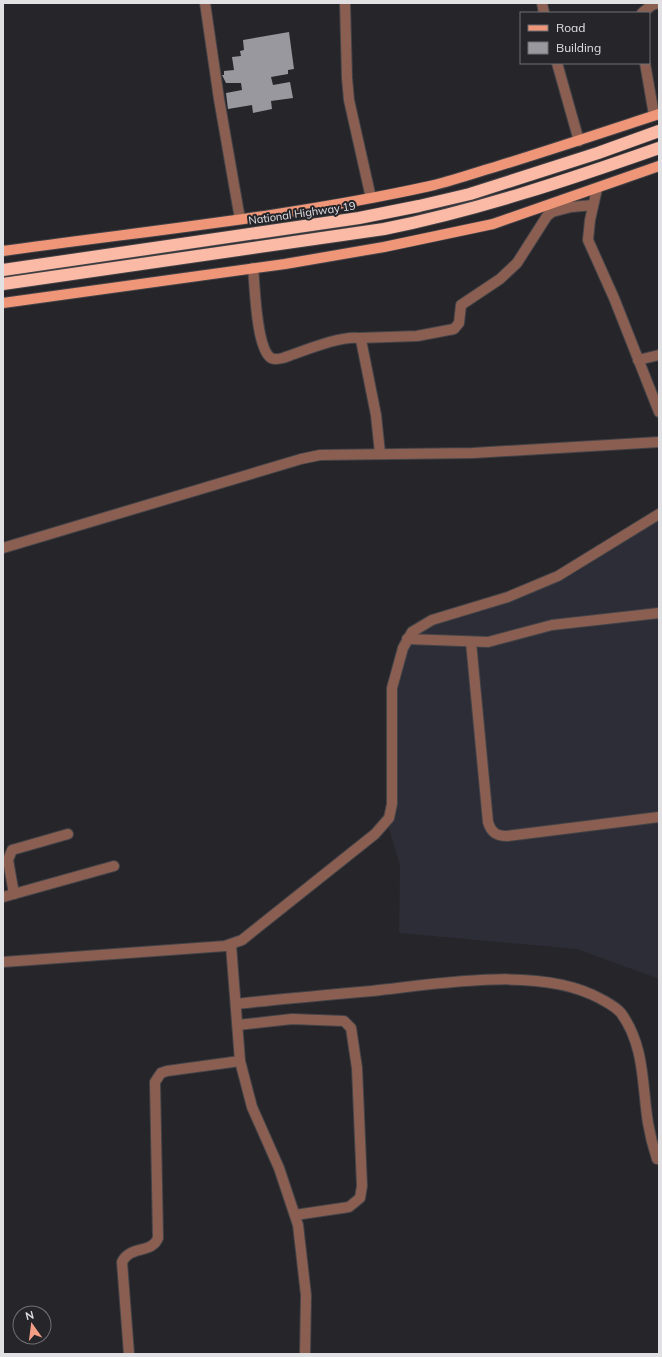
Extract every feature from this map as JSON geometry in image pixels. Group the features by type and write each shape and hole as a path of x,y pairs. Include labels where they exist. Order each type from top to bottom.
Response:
{"highway":[{"name":"National Highway 19","path":"3,270 359,218 419,206 470,194 598,153 659,131"},
{"path":"3,284 384,230 475,208 659,148"}],"main road":[{"path":"3,251 240,219 371,198 433,185 579,141 657,114"},
{"path":"3,303 253,268 377,248 493,224 659,166"}],"street":[{"path":"206,3 219,99 240,219"},
{"path":"345,3 349,100 371,198"},
{"path":"643,12 652,5 659,3"},
{"path":"557,64 579,141"},
{"path":"645,64 657,114"},
{"path":"597,188 590,220 588,240 659,412"},
{"path":"253,268 257,320 266,352 270,357 276,359 331,342 359,338 416,336 454,329 459,323 460,305 497,281 517,263 547,216 558,209 593,205"},
{"path":"359,338 362,343 376,415 380,454"},
{"path":"638,360 659,355"},
{"path":"3,548 300,459 328,455 478,452 659,442"},
{"path":"3,962 231,946 250,935 346,859 379,830 389,818 392,804 392,688 394,677 407,639 418,627 432,620 508,597 558,576 659,514"},
{"path":"407,639 472,642 501,640 552,625 659,613"},
{"path":"472,642 488,814 491,830 498,836 507,836 659,817"},
{"path":"14,894 8,860 12,850 68,834"},
{"path":"3,897 114,866"},
{"path":"231,946 240,1061 252,1107 279,1168 295,1215 301,1243 306,1295 305,1354"},
{"path":"236,1004 464,982 526,981 563,985 577,989 612,1005 620,1012 633,1034 641,1059 648,1123 657,1158"},
{"path":"238,1025 302,1019 344,1021 351,1028 357,1068 362,1186 360,1198 349,1207 295,1215"},
{"path":"129,1354 122,1262 128,1253 153,1245 158,1238 155,1082 161,1073 168,1071 240,1061"}],"shaded area":[{"path":"652,518 659,518 659,979 577,949 399,933 400,865 387,822 389,679 410,641 432,626 483,611 577,572"}],"building":[{"path":"289,32 294,69 288,70 288,74 271,77 273,85 290,82 293,98 271,101 272,109 253,113 252,105 228,109 226,93 242,90 241,83 226,83 222,75 224,75 224,71 234,70 232,57 241,56 240,51 244,50 243,40"}]}
